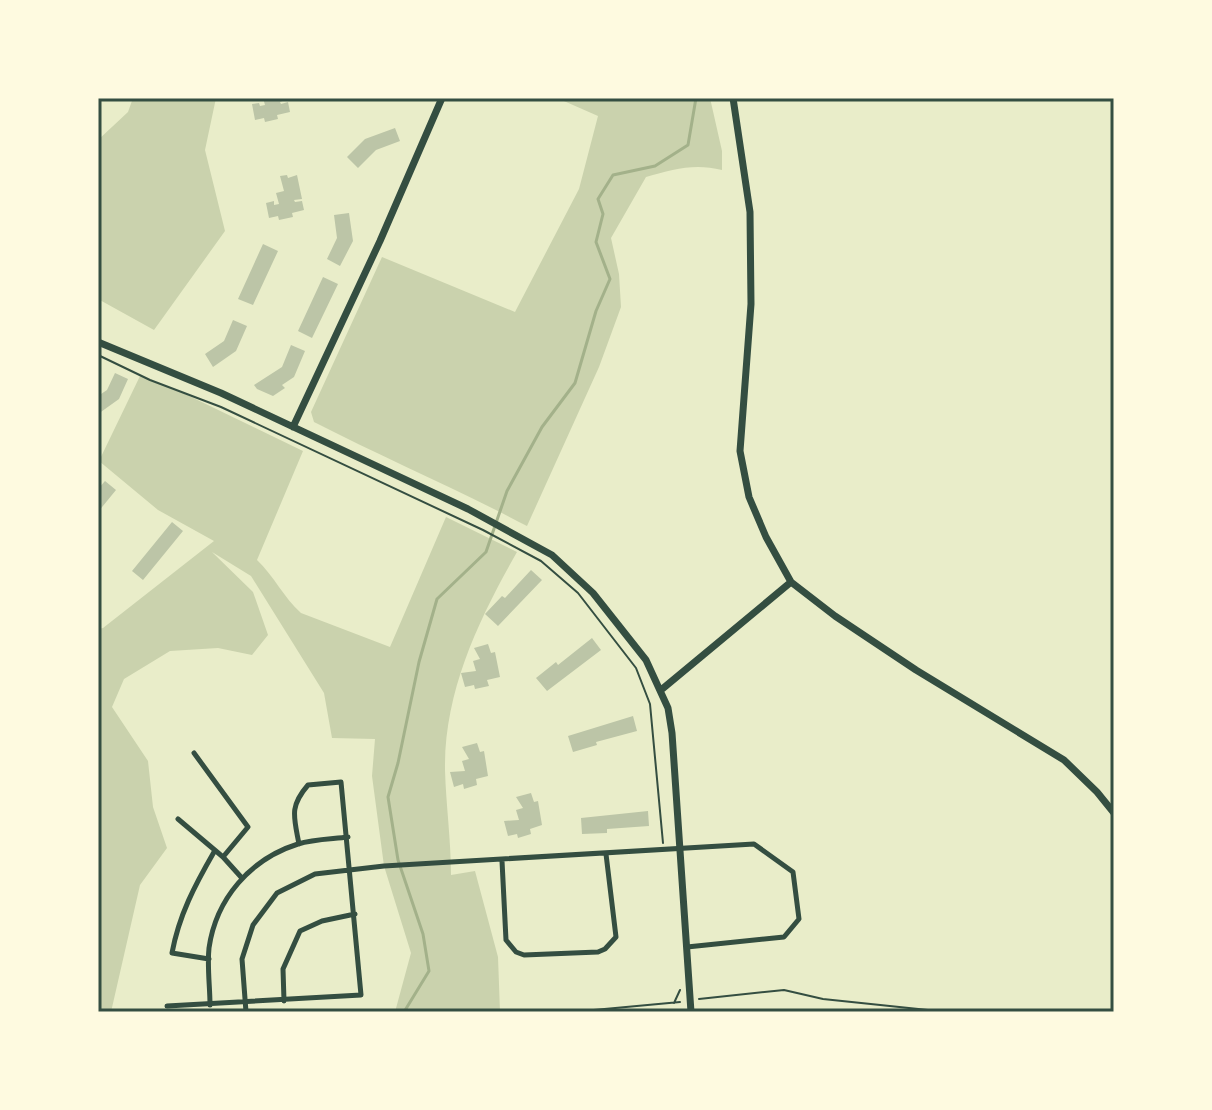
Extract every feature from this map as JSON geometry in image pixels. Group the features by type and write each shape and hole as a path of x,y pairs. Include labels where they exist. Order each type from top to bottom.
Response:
{"street":[{"path":"293,427 380,241 442,98"},
{"path":"733,98 750,212 751,304 740,451 749,497 766,537 791,582 835,616 916,670 1064,760 1114,813"},
{"path":"98,342 221,393 501,526 552,555 593,593 646,660 668,708 691,1012"},
{"path":"661,690 791,582"},
{"path":"194,753 248,827 223,857"},
{"path":"167,1006 245,1004 361,995 341,782 308,785 295,800 299,844"},
{"path":"178,819 223,857 241,877"},
{"path":"210,1005 209,949 218,914 241,877 278,853 299,844 348,837"},
{"path":"246,1012 242,959 253,925 277,893 315,874 406,865 754,844 793,872 799,919 784,937 686,948"},
{"path":"209,959 172,953 181,915 214,852"},
{"path":"502,861 506,940 516,952 524,955 598,952 616,937 606,854"},
{"path":"284,1001 283,969 300,931 322,921 355,914"}],"path":[{"path":"98,355 150,380 221,407 487,532 541,561 578,593 636,668 650,704 665,848"},
{"path":"674,1003 682,986"},
{"path":"572,1012 784,990 823,999 947,1012"}],"green space":[{"path":"133,98 216,98 205,150 225,231 154,330 98,299 98,140 128,112"},
{"path":"557,98 710,98 722,151 722,170 684,168 646,177 611,238 619,274 621,307 599,367 527,526 314,422 311,412 382,257 515,312 579,189 598,116"},
{"path":"140,376 181,392 303,451 257,560 301,613 390,647 446,517 517,552 466,656 450,712 446,741 451,875 475,871 498,957 500,1012 395,1012 411,953 384,866 372,776 375,739 332,738 324,693 251,576 212,552 253,592 268,635 252,655 218,648 170,651 124,679 112,707 148,761 153,807 167,848 140,885 111,1012 98,1012 98,629 214,541 158,510 99,461"}],"building":[{"path":"263,98 291,98 280,102 288,102 290,112 265,122 264,118 255,120 252,104 265,105"},
{"path":"395,128 400,141 376,150 358,168 347,157 365,139"},
{"path":"287,175 288,178 297,175 302,199 294,200 302,201 304,210 292,213 293,217 279,220 278,216 269,218 266,203 274,201 274,205 279,204 276,193 284,191 280,176"},
{"path":"349,213 353,241 340,266 327,259 337,238 334,215"},
{"path":"263,244 278,251 253,305 238,299"},
{"path":"323,277 338,284 312,338 298,331"},
{"path":"233,320 247,326 236,351 213,367 205,354 224,341"},
{"path":"291,345 305,351 294,377 273,396 257,389 254,385 282,367"},
{"path":"115,373 128,379 119,399 98,414 98,396 107,390"},
{"path":"105,481 116,490 98,512 98,489"},
{"path":"172,522 183,531 143,580 132,571"},
{"path":"531,570 542,580 498,626 485,614"},
{"path":"592,638 601,650 547,691 536,678"},
{"path":"488,644 491,653 495,652 500,677 487,680 489,686 475,689 474,685 465,687 461,673 476,671 473,661 480,659 474,648"},
{"path":"633,716 637,731 573,752 568,736"},
{"path":"477,743 480,752 484,751 488,776 476,779 477,785 464,789 463,784 454,787 450,772 465,771 462,761 469,759 462,747"},
{"path":"531,793 534,802 538,801 542,825 530,829 531,834 518,838 517,834 508,836 504,821 519,820 516,810 523,808 516,797"},
{"path":"648,811 649,826 582,834 581,818"}],"waterway":[{"path":"404,1012 429,971 423,934 398,860 388,797 437,599 486,552 507,491 542,427 575,383 596,311 610,279 596,242 603,214 598,199 613,175 655,166 688,145 696,98"}]}
